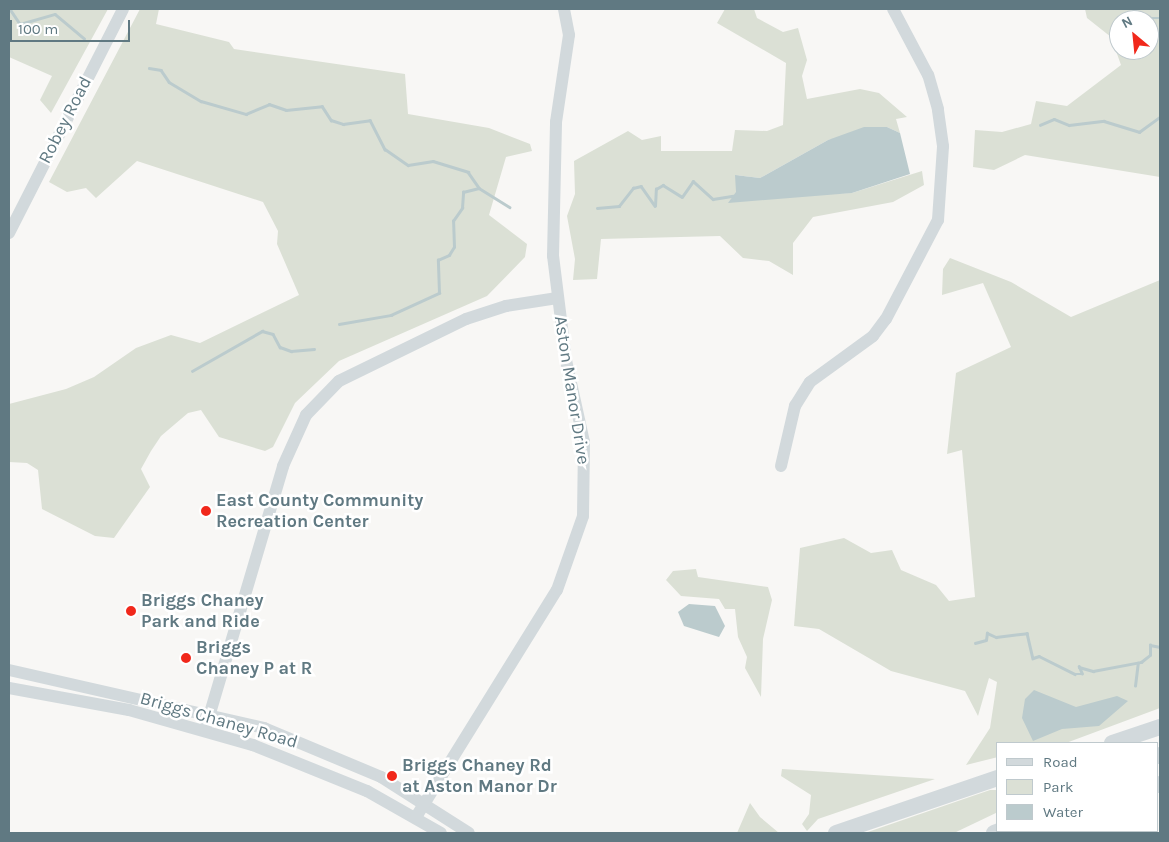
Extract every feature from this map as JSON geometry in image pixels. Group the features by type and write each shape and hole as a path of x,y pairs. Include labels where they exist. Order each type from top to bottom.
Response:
{"highway":[{"path":"1115,742 1160,727"},
{"path":"836,833 996,779"}],"street":[{"name":"Robey Road","path":"9,233 123,9"},
{"name":"Aston Manor Drive","path":"416,817 557,590 583,516 587,486 584,442 557,298 553,210 556,122 569,35 564,9"},
{"path":"781,466 795,406 805,390 832,364 872,336 886,318 938,220 943,146 938,109 928,75 893,9"},
{"path":"205,730 283,466 306,415 339,381 466,319 506,306 557,298"},
{"name":"Briggs Chaney Road","path":"9,670 210,713 328,752 424,802 469,833"},
{"name":"Briggs Chaney Road","path":"9,688 205,730 330,774 416,817 441,833"}],"green space":[{"path":"9,9 108,9 51,113 40,100 52,76 9,57"},
{"path":"140,9 159,9 156,24 229,42 234,49 405,74 408,114 489,128 530,144 532,151 506,157 489,215 527,244 525,257 487,296 339,361 295,403 273,447 265,451 219,437 201,410 188,413 161,436 151,451 141,469 150,487 114,538 95,536 42,509 38,470 27,463 9,462 9,404 66,389 94,377 136,348 171,335 200,343 299,295 277,244 278,231 263,202 137,161 96,198 86,188 67,192 49,182"},
{"path":"725,9 754,9 757,18 783,32 798,28 807,60 802,76 807,99 860,89 879,93 907,117 896,119 900,133 887,127 828,140 760,178 735,175 821,194 852,193 922,171 924,185 893,202 813,217 793,243 793,275 769,261 743,258 720,236 601,239 597,279 573,280 575,259 567,216 575,194 574,161 628,131 642,140 661,136 661,151 732,151 735,130 767,131 783,125 786,63 717,23"},
{"path":"1085,9 1160,9 1160,177 1025,155 994,170 973,167 975,130 1002,132 1031,124 1036,101 1067,106 1121,65 1119,60 1159,60 1159,10 1109,10 1109,35 1087,18"},
{"path":"950,258 1011,282 1071,317 1160,280 1160,708 1069,742 996,742 996,758 966,765 990,728 997,682 989,678 978,716 965,691 891,671 819,629 794,626 800,548 844,538 871,553 892,550 901,570 936,585 949,601 975,597 962,450 947,454 956,373 1011,347 983,283 942,295 943,269"},
{"path":"696,569 698,577 768,587 772,600 763,639 761,697 745,668 747,657 738,637 735,609 725,609 719,599 681,596 666,580 673,571"},
{"path":"782,769 935,779 818,819 807,831 802,824 809,814 811,795 781,776"},
{"path":"990,790 996,790 996,813 954,833 865,833"},
{"path":"750,803 760,817 779,833 737,833"}],"water":[{"path":"864,127 887,127 900,133 910,174 852,193 728,203 736,192 735,175 760,178 828,140"},
{"path":"689,604 715,606 725,626 719,637 684,626 678,612"},
{"path":"1034,690 1076,707 1117,696 1128,701 1099,726 1062,729 1033,741 1022,718 1025,699"}],"waterway":[{"path":"10,9 20,24 55,14 84,38"},
{"path":"1133,9 1144,18 1160,18"},
{"path":"149,68 161,70 169,82 201,101 246,114 269,104 286,110 322,106 331,120 343,124 370,120 385,149 408,165 433,161 468,172 479,188 509,207"},
{"path":"1040,125 1054,119 1069,125 1104,121 1139,132 1160,117"},
{"path":"597,208 619,206 633,188 641,186 655,206 656,189 663,185 682,197 693,181 713,199 733,196"},
{"path":"339,324 391,315 439,293 438,260 449,255 454,247 453,221 462,208 463,192 479,188"},
{"path":"192,371 262,331 273,334 280,347 291,351 314,349"},
{"path":"975,643 986,640 987,633 996,637 1027,633 1033,658 1039,656 1075,674 1082,674 1079,667 1093,671 1141,662 1150,655 1150,645 1160,647"},
{"path":"1135,686 1138,663"}],"place":[{"name":"East County Community Recreation Center","path":"206,511"},
{"name":"Briggs Chaney Park and Ride","path":"131,611"},
{"name":"Briggs Chaney P at R","path":"186,658"},
{"name":"Briggs Chaney Rd at Aston Manor Dr","path":"392,776"}]}
